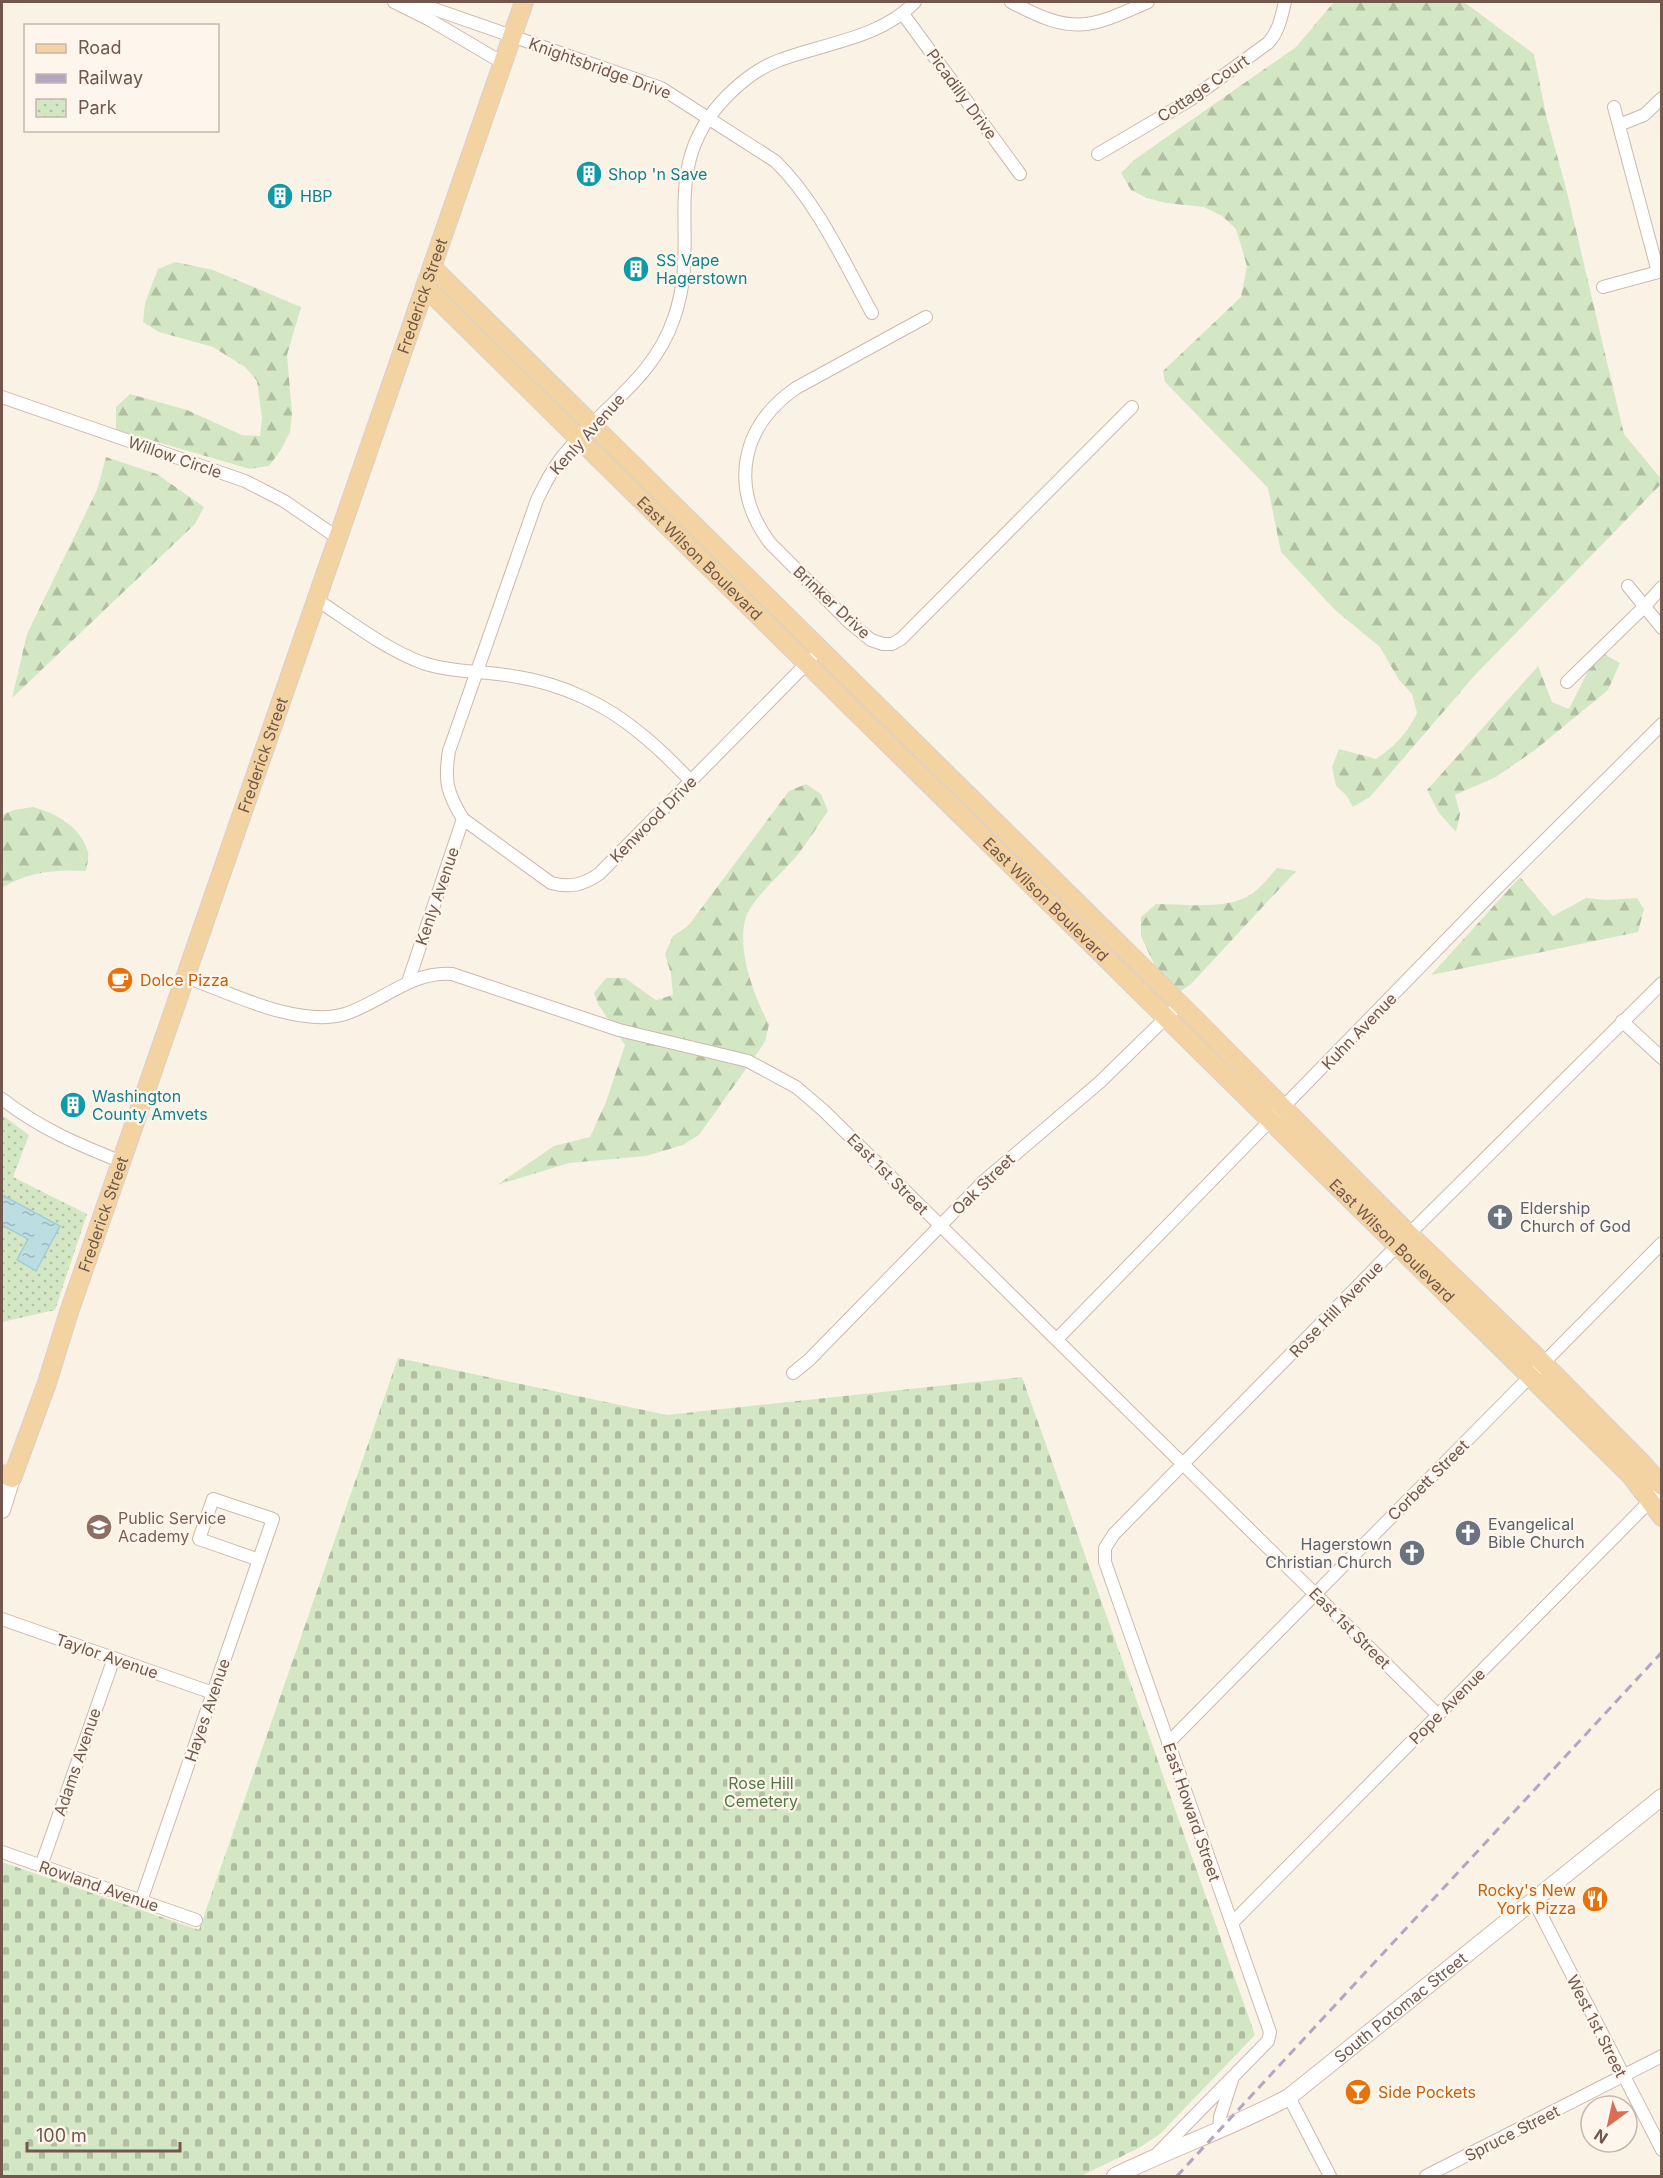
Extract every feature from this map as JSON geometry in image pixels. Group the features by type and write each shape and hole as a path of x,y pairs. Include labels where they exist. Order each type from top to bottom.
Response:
{"main road":[{"name":"Frederick Street","path":"2,1510 7,1476 123,1162 524,2"},
{"name":"East Wilson Boulevard","path":"432,267 1180,1004 1277,1115"},
{"name":"East Wilson Boulevard","path":"425,287 1165,1018 1277,1115 1537,1370 1634,1455 1658,1492 1662,1517"},
{"path":"467,329 482,330 516,364 527,359"},
{"name":"South Potomac Street","path":"1115,2176 1154,2157 1219,2131 1289,2097 1662,1797"}],"street":[{"path":"394,2 430,20 503,63"},
{"name":"Knightsbridge Drive","path":"414,2 642,80 674,95 775,161 790,175 833,243 872,313"},
{"name":"Kenly Avenue","path":"408,982 463,819 447,788 445,772 449,751 476,672 537,500 554,468 578,439 644,373 668,335 680,298 683,277 685,176 689,158 708,117 741,83 777,61 868,32 903,14 915,2"},
{"path":"1011,2 1063,24 1083,25 1097,23 1148,2"},
{"name":"Cottage Court","path":"1098,154 1190,100 1268,44 1280,24 1285,2"},
{"name":"Picadilly Drive","path":"903,14 1020,174"},
{"path":"1619,125 1644,115 1662,98"},
{"path":"1603,287 1660,271 1614,107"},
{"name":"Brinker Drive","path":"926,317 778,400 756,428 748,450 747,493 751,511 760,530 770,543 849,622 871,640 892,644 901,639 1132,407"},
{"name":"Willow Circle","path":"2,397 244,481 284,501 338,538"},
{"path":"1628,586 1662,628"},
{"path":"1567,682 1662,587"},
{"path":"317,600 407,656 445,668 518,676 546,683 595,703 642,734 691,781"},
{"name":"Kenwood Drive","path":"463,819 551,883 575,886 587,882 599,874 821,650"},
{"name":"Kuhn Avenue","path":"1057,1339 1494,891 1662,724"},
{"name":"East 1st Street","path":"186,977 284,1012 314,1017 336,1016 356,1010 426,975 452,974 619,1030 726,1055 766,1070 796,1087 823,1110 1438,1715"},
{"name":"Rose Hill Avenue","path":"1114,1534 1403,1240 1662,983"},
{"name":"Oak Street","path":"793,1373 809,1360 940,1225 1012,1156 1100,1082 1180,1004"},
{"path":"1622,1021 1662,1058"},
{"path":"2,1099 48,1130 69,1141 123,1162"},
{"name":"Corbett Street","path":"1168,1743 1662,1243"},
{"name":"Pope Avenue","path":"1232,1923 1658,1492"},
{"name":"Hayes Avenue","path":"141,1900 259,1560 273,1519 213,1498 200,1539 259,1560"},
{"name":"East Howard Street","path":"1114,1534 1105,1548 1105,1562 1270,2037 1154,2157"},
{"name":"Taylor Avenue","path":"2,1619 213,1692"},
{"name":"Adams Avenue","path":"41,1866 114,1658"},
{"name":"Rowland Avenue","path":"2,1852 196,1920"},
{"name":"West 1st Street","path":"1534,1901 1662,2150"},
{"name":"Spruce Street","path":"1426,2176 1662,2056"},
{"name":"East Howard Street","path":"1219,2131 1220,2117 1232,2078"},
{"path":"1289,2097 1330,2176"}],"green space":[{"path":"1334,2 1464,2 1534,54 1546,115 1566,188 1624,434 1662,480 1661,484 1475,675 1370,797 1353,807 1346,795 1336,786 1332,767 1339,749 1376,759 1383,754 1409,728 1417,713 1412,694 1399,680 1380,647 1335,610 1281,552 1268,488 1165,382 1163,371 1241,297 1247,266 1236,229 1222,216 1204,207 1166,203 1147,198 1131,190 1121,173 1134,160 1296,47"},
{"path":"175,262 213,270 301,307 287,355 292,413 290,432 269,466 250,469 116,430 116,407 130,394 187,410 242,435 260,436 262,418 257,381 245,367 213,347 159,332 143,322 145,303 158,269"},
{"path":"106,457 157,474 204,507 195,524 12,698 27,634 97,490"},
{"path":"1604,654 1620,663 1608,690 1535,750 1496,777 1455,795 1460,814 1456,832 1439,813 1427,790 1538,666 1552,702 1569,709 1590,667"},
{"path":"806,784 821,794 828,811 799,853 755,901 746,917 744,929 743,943 748,972 769,1024 765,1042 699,1135 683,1145 646,1156 569,1163 497,1185 554,1146 590,1137 606,1102 625,1045 598,1004 594,993 606,978 625,978 656,1000 673,995 671,974 665,954 673,936 688,926 789,791"},
{"path":"33,807 59,817 80,835 88,852 86,871 31,875 2,888 2,815 14,810"},
{"path":"1277,868 1296,871 1192,983 1177,994 1154,964 1141,936 1141,917 1156,904 1204,905 1240,900 1257,890"},
{"path":"1520,877 1553,916 1586,898 1606,900 1637,898 1644,909 1638,932 1431,975"},
{"path":"2,1115 29,1135 13,1177 87,1214 55,1310 2,1322"},
{"name":"Rose Hill Cemetery","path":"398,1358 667,1415 1022,1377 1255,2035 1160,2134 1139,2148 1081,2176 2,2176 2,1862 199,1930"}],"water":[{"path":"2,1195 60,1226 36,1271 17,1260 28,1239 2,1225"}],"railway":[{"path":"1177,2176 1662,1652"}],"place":[{"name":"Shop 'n Save","path":"589,174"},
{"name":"HBP","path":"280,196"},
{"name":"SS Vape Hagerstown","path":"636,269"},
{"name":"Dolce Pizza","path":"120,980"},
{"name":"Washington County Amvets","path":"73,1105"},
{"name":"Eldership Church of God","path":"1500,1217"},
{"name":"Public Service Academy","path":"99,1527"},
{"name":"Evangelical Bible Church","path":"1468,1533"},
{"name":"Hagerstown Christian Church","path":"1412,1553"},
{"name":"Rocky's New York Pizza","path":"1595,1899"},
{"name":"Side Pockets","path":"1358,2092"}]}
